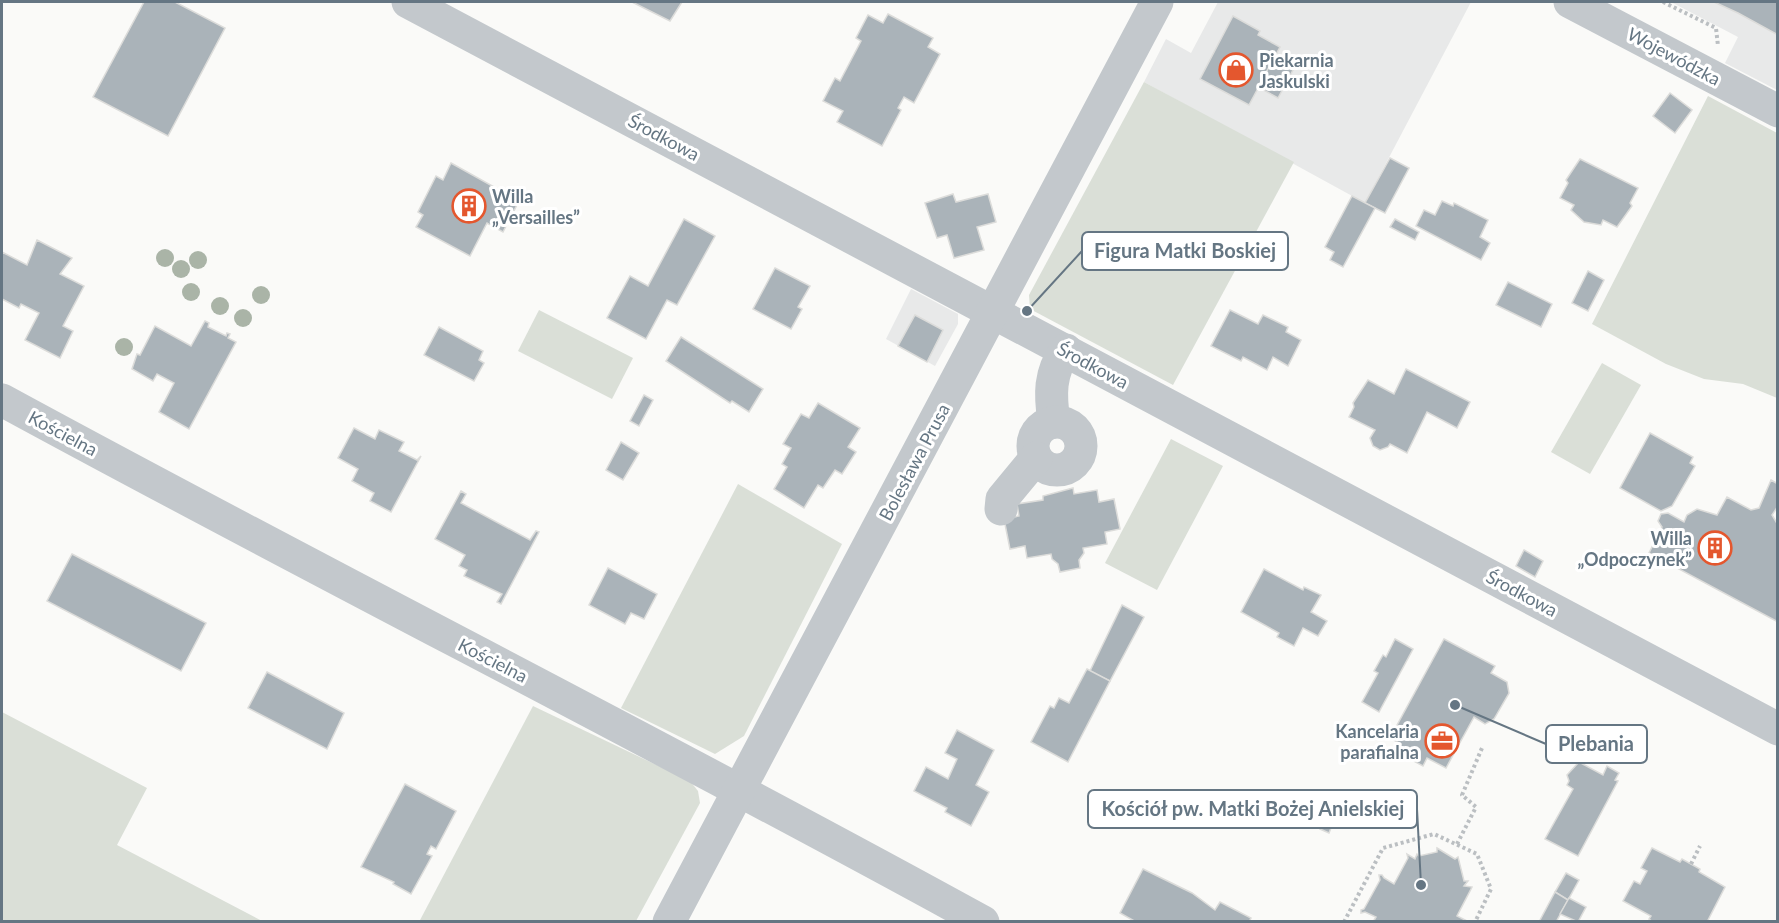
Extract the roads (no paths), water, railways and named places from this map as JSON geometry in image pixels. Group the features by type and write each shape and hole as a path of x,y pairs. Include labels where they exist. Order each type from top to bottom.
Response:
{"street":[{"name":"Środkowa","path":"408,2 1778,729"},
{"name":"Bolesława Prusa","path":"669,921 1157,2"},
{"name":"Wojewódzka","path":"1570,2 1778,111"},
{"path":"1001,509 1002,499 1036,458 1033,451 1035,435 1046,424 1054,422 1050,389 1057,362 1065,350"},
{"name":"Kościelna","path":"2,400 266,543 741,788 983,921"}],"place":[{"name":"Piekarnia Jaskulski","path":"1236,70"},
{"name":"Willa „Versailles”","path":"469,206"},
{"name":"Figura Matki Boskiej","path":"1027,311"},
{"name":"Willa „Odpoczynek”","path":"1715,548"},
{"name":"Plebania","path":"1455,705"},
{"name":"Kancelaria parafialna","path":"1442,741"},
{"name":"Kościół pw. Matki Bożej Anielskiej","path":"1421,885"}]}
